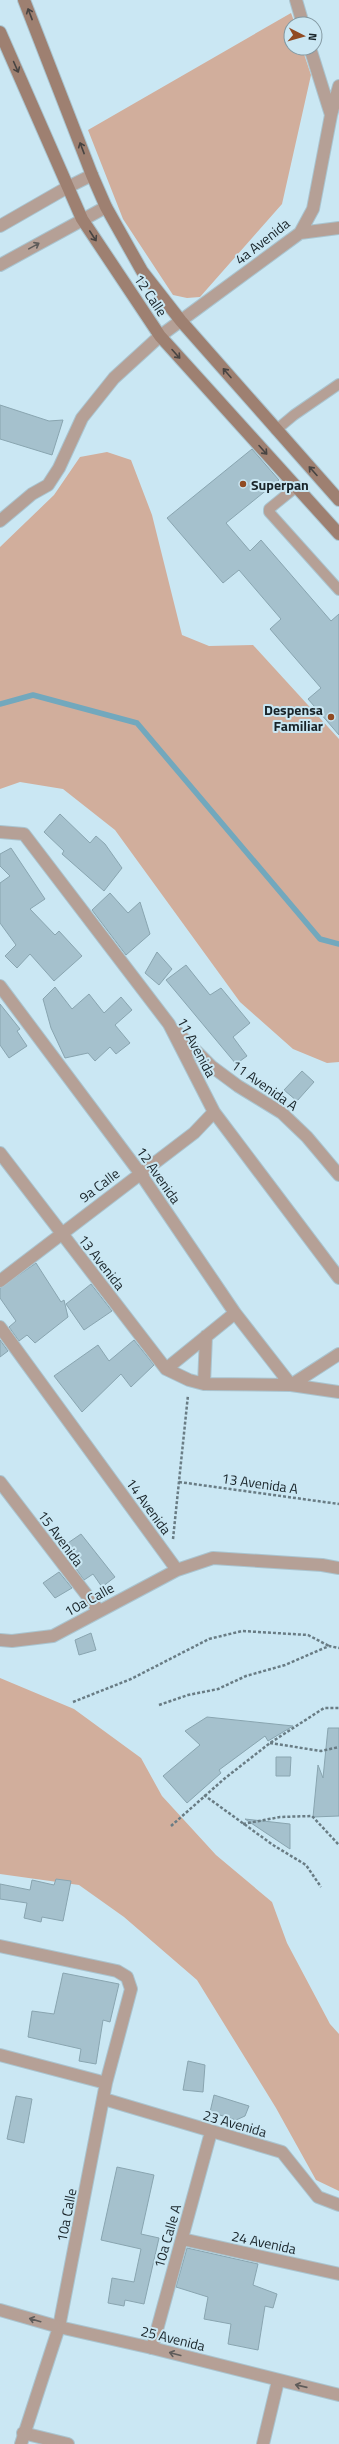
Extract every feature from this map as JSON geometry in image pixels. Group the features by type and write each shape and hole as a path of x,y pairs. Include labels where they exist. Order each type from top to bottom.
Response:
{"main road":[{"name":"12 Calle","path":"24,0 92,175 106,207 142,271 181,321 339,500"},
{"name":"12 Calle","path":"0,32 82,219 160,336 339,534"}],"street":[{"path":"296,0 301,16"},
{"path":"313,56 331,115"},
{"name":"4a Avenida","path":"0,521 32,494 48,485 59,468 82,418 114,378 160,336 300,233 313,209 331,115 339,86"},
{"path":"0,226 92,175"},
{"path":"0,264 106,207"},
{"path":"300,233 339,228"},
{"name":"11 Avenida","path":"0,832 24,834 169,1024 214,1112 339,1278"},
{"name":"12 Avenida","path":"0,986 140,1172 235,1313 291,1385"},
{"name":"11 Avenida A","path":"169,1024 211,1066 238,1086 282,1112 307,1137 339,1175"},
{"name":"9a Calle","path":"0,1281 140,1172 194,1133 214,1112"},
{"name":"13 Avenida","path":"0,1153 166,1369 190,1380 204,1384"},
{"path":"166,1369 235,1313"},
{"name":"14 Avenida","path":"0,1326 177,1570"},
{"path":"206,1336 204,1384 291,1385 339,1392"},
{"path":"291,1385 339,1354"},
{"name":"15 Avenida","path":"0,1482 99,1611"},
{"path":"177,1570 213,1558 322,1564 339,1568"},
{"name":"10a Calle","path":"6,1641 53,1636 177,1570"},
{"name":"10a Calle","path":"0,1946 117,1971 127,1977 131,1989 106,2083 59,2327 22,2439"},
{"path":"0,2055 106,2083"},
{"name":"23 Avenida","path":"104,2099 282,2152 318,2197 339,2205"},
{"name":"10a Calle A","path":"152,2348 211,2132"},
{"name":"24 Avenida","path":"182,2239 339,2274"},
{"name":"25 Avenida","path":"0,2310 59,2327 152,2348 278,2381 339,2395"},
{"path":"263,2444 278,2381"},
{"path":"22,2439 68,2444"}],"lane":[{"path":"276,430 294,415 339,384"},
{"path":"296,487 269,509 269,512 339,590"}],"path":[{"path":"173,1542 190,1380"},
{"name":"13 Avenida A","path":"179,1482 339,1504"},
{"path":"73,1702 131,1679 210,1639 242,1631 308,1635 329,1646 339,1648"},
{"path":"159,1705 188,1695 218,1689 246,1676 285,1665 329,1646"},
{"path":"171,1826 204,1795 270,1743 324,1708 339,1708"},
{"path":"270,1743 321,1751 339,1748"},
{"path":"204,1795 243,1824 306,1865 321,1887"},
{"path":"243,1824 280,1817 312,1816 339,1845"}],"shaded area":[{"path":"283,18 283,56 305,56 311,75 282,204 200,297 187,298 173,295 123,219 88,130"},
{"path":"107,452 131,460 152,515 182,635 209,646 253,645 339,739 339,1062 327,1063 293,1049 240,1002 115,830 63,789 20,782 0,789 0,547 54,495 80,457"},
{"path":"0,1678 74,1709 141,1758 162,1796 216,1855 272,1902 287,1943 330,2024 339,2034 339,2191 316,2180 276,2108 197,1980 124,1917 79,1885 0,1874"}],"building":[{"path":"0,405 49,421 63,420 52,455 0,439"},
{"path":"252,449 279,480 226,523 250,551 261,540 331,621 339,614 339,735 308,699 321,688 270,629 281,619 239,570 223,583 167,518"},
{"path":"60,814 90,843 96,836 105,844 122,868 104,891 62,854 64,851 44,832"},
{"path":"11,848 45,899 30,909 55,935 59,931 82,956 54,981 30,954 17,968 5,956 16,945 0,923 0,883 10,876 0,866 0,854"},
{"path":"110,893 128,913 140,902 150,934 126,955 92,910"},
{"path":"157,952 172,969 159,985 145,973"},
{"path":"186,965 210,995 221,988 250,1023 233,1037 247,1056 236,1064 166,980"},
{"path":"55,987 72,1009 89,994 104,1013 121,997 132,1010 115,1025 130,1043 116,1054 110,1047 95,1061 88,1053 65,1058 51,1028 43,999"},
{"path":"0,1004 20,1029 17,1031 27,1046 9,1058 0,1045"},
{"path":"302,1071 314,1082 297,1101 284,1090"},
{"path":"36,1263 61,1302 64,1300 68,1317 35,1343 27,1335 19,1341 9,1327 16,1321 0,1298 0,1288"},
{"path":"91,1284 112,1311 84,1330 66,1304"},
{"path":"0,1340 8,1351 0,1357"},
{"path":"134,1340 154,1365 131,1387 121,1374 82,1412 54,1376 98,1345 109,1361"},
{"path":"81,1534 115,1577 102,1587 93,1574 84,1580 72,1563 76,1560 65,1545"},
{"path":"59,1572 72,1588 55,1598 43,1583"},
{"path":"91,1633 96,1650 79,1655 75,1640"},
{"path":"207,1717 293,1726 268,1741 265,1736 219,1770 221,1773 187,1803 163,1776 200,1745 185,1731"},
{"path":"328,1728 339,1728 339,1816 313,1817 318,1765 323,1778"},
{"path":"276,1757 291,1757 290,1776 276,1776"},
{"path":"245,1819 290,1824 290,1849"},
{"path":"56,1879 71,1881 63,1921 42,1917 41,1922 24,1918 27,1903 0,1899 0,1884 30,1890 32,1880 54,1885"},
{"path":"63,1973 119,1984 110,2022 103,2020 96,2064 79,2061 81,2049 28,2037 32,2011 54,2014"},
{"path":"188,2061 205,2065 203,2092 183,2090"},
{"path":"214,2095 249,2106 245,2116 236,2120 210,2112"},
{"path":"16,2096 32,2099 24,2143 7,2139"},
{"path":"117,2167 154,2175 141,2234 159,2238 144,2304 125,2300 124,2306 108,2303 112,2278 134,2282 141,2249 101,2240"},
{"path":"187,2248 258,2264 253,2285 277,2294 273,2308 265,2306 258,2350 228,2344 231,2324 204,2319 208,2297 176,2287"}],"waterway":[{"path":"0,704 33,695 137,723 320,939 339,944"}],"place":[{"name":"Superpan","path":"243,484"},
{"name":"Despensa Familiar","path":"331,717"}]}
